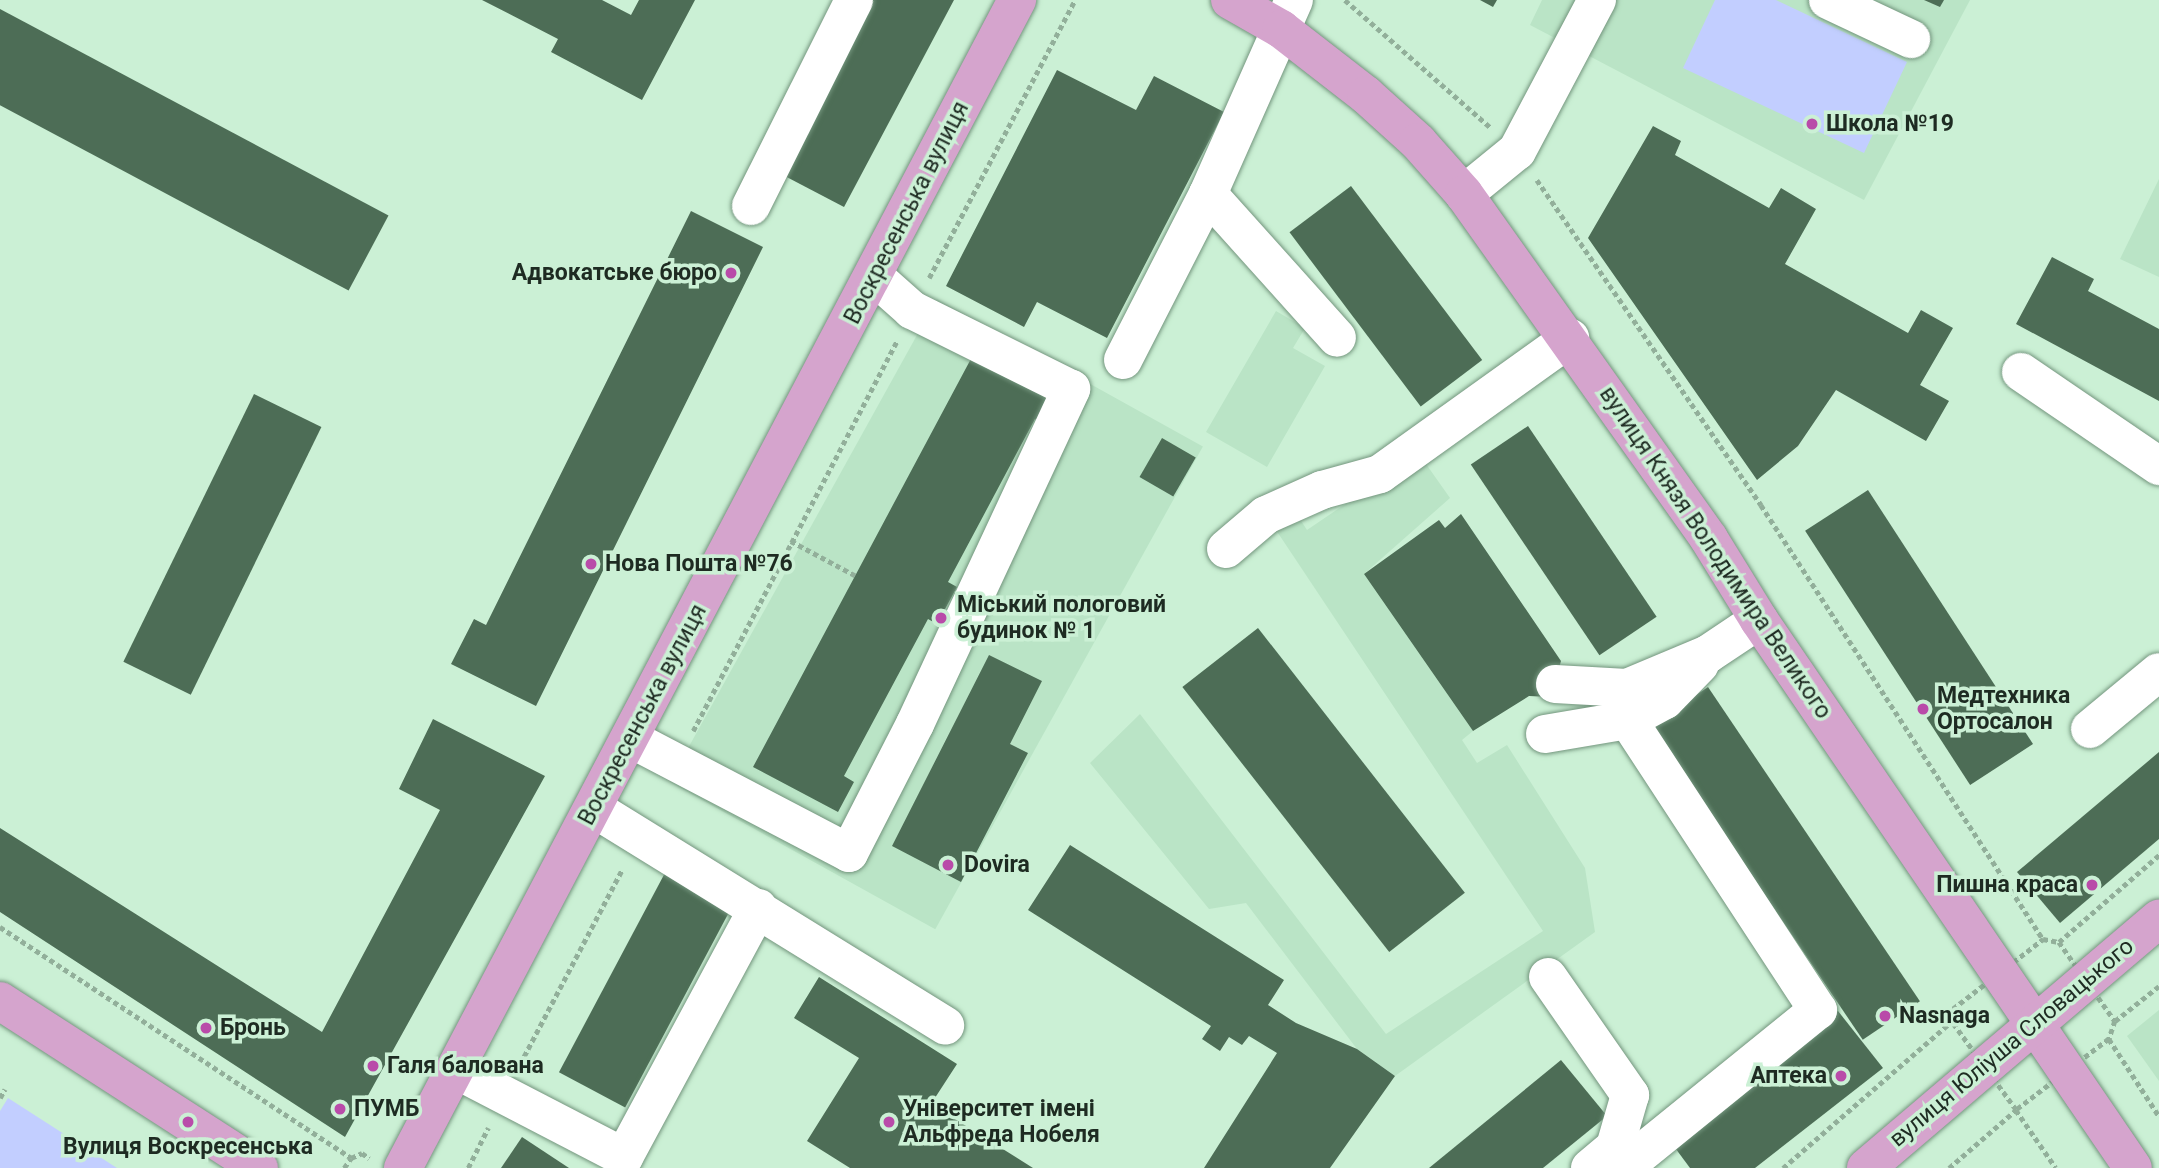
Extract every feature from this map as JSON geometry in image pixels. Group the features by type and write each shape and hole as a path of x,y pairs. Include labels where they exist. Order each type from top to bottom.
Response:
{"main road":[{"name":"Воскресенська вулиця","path":"388,1164 458,1071 593,808 875,277 1017,0"},
{"name":"вулиця Князя Володимира Великого","path":"1230,0 1288,15 1366,95 1418,142 1464,194 1570,338 2133,1168"},
{"name":"вулиця Юліуша Словацького","path":"1866,1168 2159,919"},
{"path":"0,1001 259,1168"}],"lane":[{"path":"751,206 853,0"},
{"path":"1464,194 1517,151 1598,0"},
{"path":"1828,0 1911,39"},
{"path":"1123,360 1208,194 1288,15"},
{"path":"1208,194 1337,338"},
{"path":"631,739 849,853 915,724 1071,389 912,310 875,277"},
{"path":"1226,549 1266,515 1322,490 1380,474 1570,338"},
{"path":"2021,372 2159,466"},
{"path":"1555,684 1627,688 1708,654 1759,620"},
{"path":"1545,734 1628,720 1665,700 1708,654"},
{"path":"2091,729 2159,672"},
{"path":"1616,1162 1818,1010 1628,720"},
{"path":"593,808 945,1025"},
{"path":"458,1071 624,1157 758,908"},
{"path":"1548,977 1630,1095 1616,1162"}],"path":[{"path":"677,762 1075,0"},
{"path":"1345,0 1517,151 1762,505 2043,939"},
{"path":"791,541 858,577"},
{"path":"468,1168 639,836"},
{"path":"2059,942 2159,855"},
{"path":"0,927 351,1158"},
{"path":"2115,1021 2159,986"},
{"path":"1783,1168 1951,1022"},
{"path":"2109,1039 2159,1116"},
{"path":"0,1098 5,1089"},
{"path":"1949,1168 2016,1110 2056,1168"},
{"path":"344,1168 351,1158 362,1153 388,1164"}],"shaded area":[{"name":"Школа №19","path":"1542,0 1970,0 1864,200 1530,25"},
{"path":"1715,0 1776,0 1907,62 1864,153 1683,68"},
{"path":"2159,179 2159,277 2120,259"},
{"name":"Міський пологовий будинок № 1","path":"937,299 1203,446 935,929 669,782"},
{"path":"1276,311 1305,328 1293,348 1325,366 1267,467 1206,432"},
{"path":"1419,454 1450,498 1364,574 1473,731 1462,740 1477,763 1507,745 1585,868 1595,932 1395,1076 1357,1049 1246,903 1209,909 1090,763 1140,714 1386,1034 1543,931 1276,530 1298,516 1307,530"},
{"path":"2159,1010 2159,1081 2127,1036"},
{"path":"8,1098 117,1168 0,1168 0,1111"}],"building":[{"path":"482,0 602,0 631,15 639,0 695,0 642,100 551,52 558,39"},
{"path":"871,0 954,0 844,207 779,173"},
{"path":"1480,0 1497,0 1493,7"},
{"path":"1924,0 1944,0 1940,7"},
{"path":"0,9 388,216 349,291 0,105"},
{"path":"1057,70 1136,110 1154,76 1224,112 1107,338 1037,302 1024,327 946,286"},
{"path":"1653,126 1681,141 1675,155 1769,208 1781,188 1816,209 1785,264 1908,333 1921,310 1953,328 1920,385 1949,401 1926,441 1836,390 1798,446 1757,480 1588,238"},
{"path":"1351,186 1482,360 1421,406 1290,232"},
{"path":"691,211 763,247 536,706 451,664 474,619 486,625"},
{"path":"2052,257 2094,279 2088,291 2159,329 2159,401 2016,324"},
{"path":"973,355 1056,399 1043,423 1035,419 948,582 957,587 937,624 928,619 844,776 854,782 838,812 753,767"},
{"path":"254,394 321,427 191,695 123,662"},
{"path":"1528,426 1657,617 1599,655 1471,465"},
{"path":"1162,438 1196,458 1173,496 1140,477"},
{"path":"1868,490 2033,744 1970,785 1805,531"},
{"path":"1461,514 1561,661 1551,697 1529,696 1473,731 1364,574 1439,520 1445,528"},
{"path":"1258,628 1465,893 1389,952 1182,687"},
{"path":"989,655 1042,681 1010,744 1028,753 961,882 892,846"},
{"path":"1708,687 1920,1001 1863,1040 1651,726"},
{"path":"433,719 545,776 345,1137 0,912 0,828 322,1032 440,810 399,789"},
{"path":"2159,752 2159,839 2060,923 2017,872"},
{"path":"1070,845 1284,980 1268,1005 1296,1023 1357,1049 1395,1076 1330,1168 1204,1168 1277,1053 1249,1036 1242,1045 1229,1037 1220,1051 1202,1039 1211,1026 1028,910"},
{"path":"666,871 732,906 625,1108 559,1072"},
{"name":"Університет імені Альфреда Нобеля","path":"819,977 957,1064 931,1104 1033,1168 850,1168 807,1141 859,1058 794,1018"},
{"path":"1838,1011 1883,1068 1755,1168 1690,1168 1670,1141"},
{"path":"1561,1060 1607,1116 1543,1168 1429,1168"},
{"path":"522,1137 569,1168 501,1168"}],"place":[{"name":"Школа №19","path":"1812,124"},
{"name":"Адвокатське бюро","path":"731,273"},
{"name":"Нова Пошта №76","path":"591,564"},
{"name":"Міський пологовий будинок № 1","path":"941,618"},
{"name":"Медтехника Ортосалон","path":"1923,709"},
{"name":"Dovira","path":"948,865"},
{"name":"Пишна краса","path":"2092,885"},
{"name":"Nasnaga","path":"1885,1016"},
{"name":"Бронь","path":"206,1028"},
{"name":"Галя балована","path":"373,1066"},
{"name":"Аптека","path":"1841,1076"},
{"name":"ПУМБ","path":"340,1109"},
{"name":"Вулиця Воскресенська","path":"188,1122"},
{"name":"Університет імені Альфреда Нобеля","path":"889,1122"}]}
